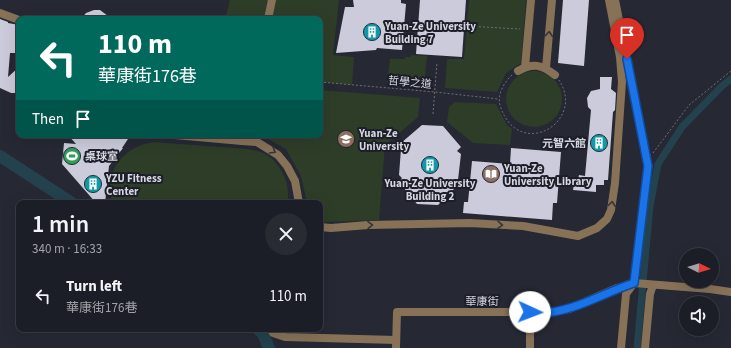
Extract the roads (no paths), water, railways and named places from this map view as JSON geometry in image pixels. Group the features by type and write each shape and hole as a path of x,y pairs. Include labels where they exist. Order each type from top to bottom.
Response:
{"street":[{"path":"269,16 272,0"},
{"path":"525,67 531,0"},
{"path":"546,68 552,0"},
{"path":"323,227 368,225 470,224 523,226 578,236 597,228 607,219 611,210 615,183 622,82 620,57 609,0"},
{"path":"616,0 648,166 634,283 626,294 621,348"},
{"path":"0,13 16,19"},
{"path":"518,71 525,67 535,65 546,68 555,75"},
{"path":"243,138 257,142 278,155 287,166 295,181 298,200"},
{"path":"634,283 731,292"},
{"name":"華康街","path":"396,344 397,312 551,312 569,309 617,288 634,283"},
{"path":"645,348 650,294 653,285"},
{"path":"530,312 530,348"},
{"path":"272,332 285,337 396,344"}],"waterway":[{"path":"637,348 650,206 658,164 682,127 722,86 731,79"},
{"path":"0,156 67,200"},
{"path":"261,332 269,348"}],"place":[{"name":"Yuan-Ze University Building 7","path":"372,32"},
{"name":"Yuan-Ze University","path":"346,139"},
{"name":"元智六館","path":"599,143"},
{"name":"桌球室","path":"72,156"},
{"name":"Yuan-Ze University Building 2","path":"430,165"},
{"name":"Yuan-Ze University Library","path":"491,174"},
{"name":"YZU Fitness Center","path":"93,184"}]}
